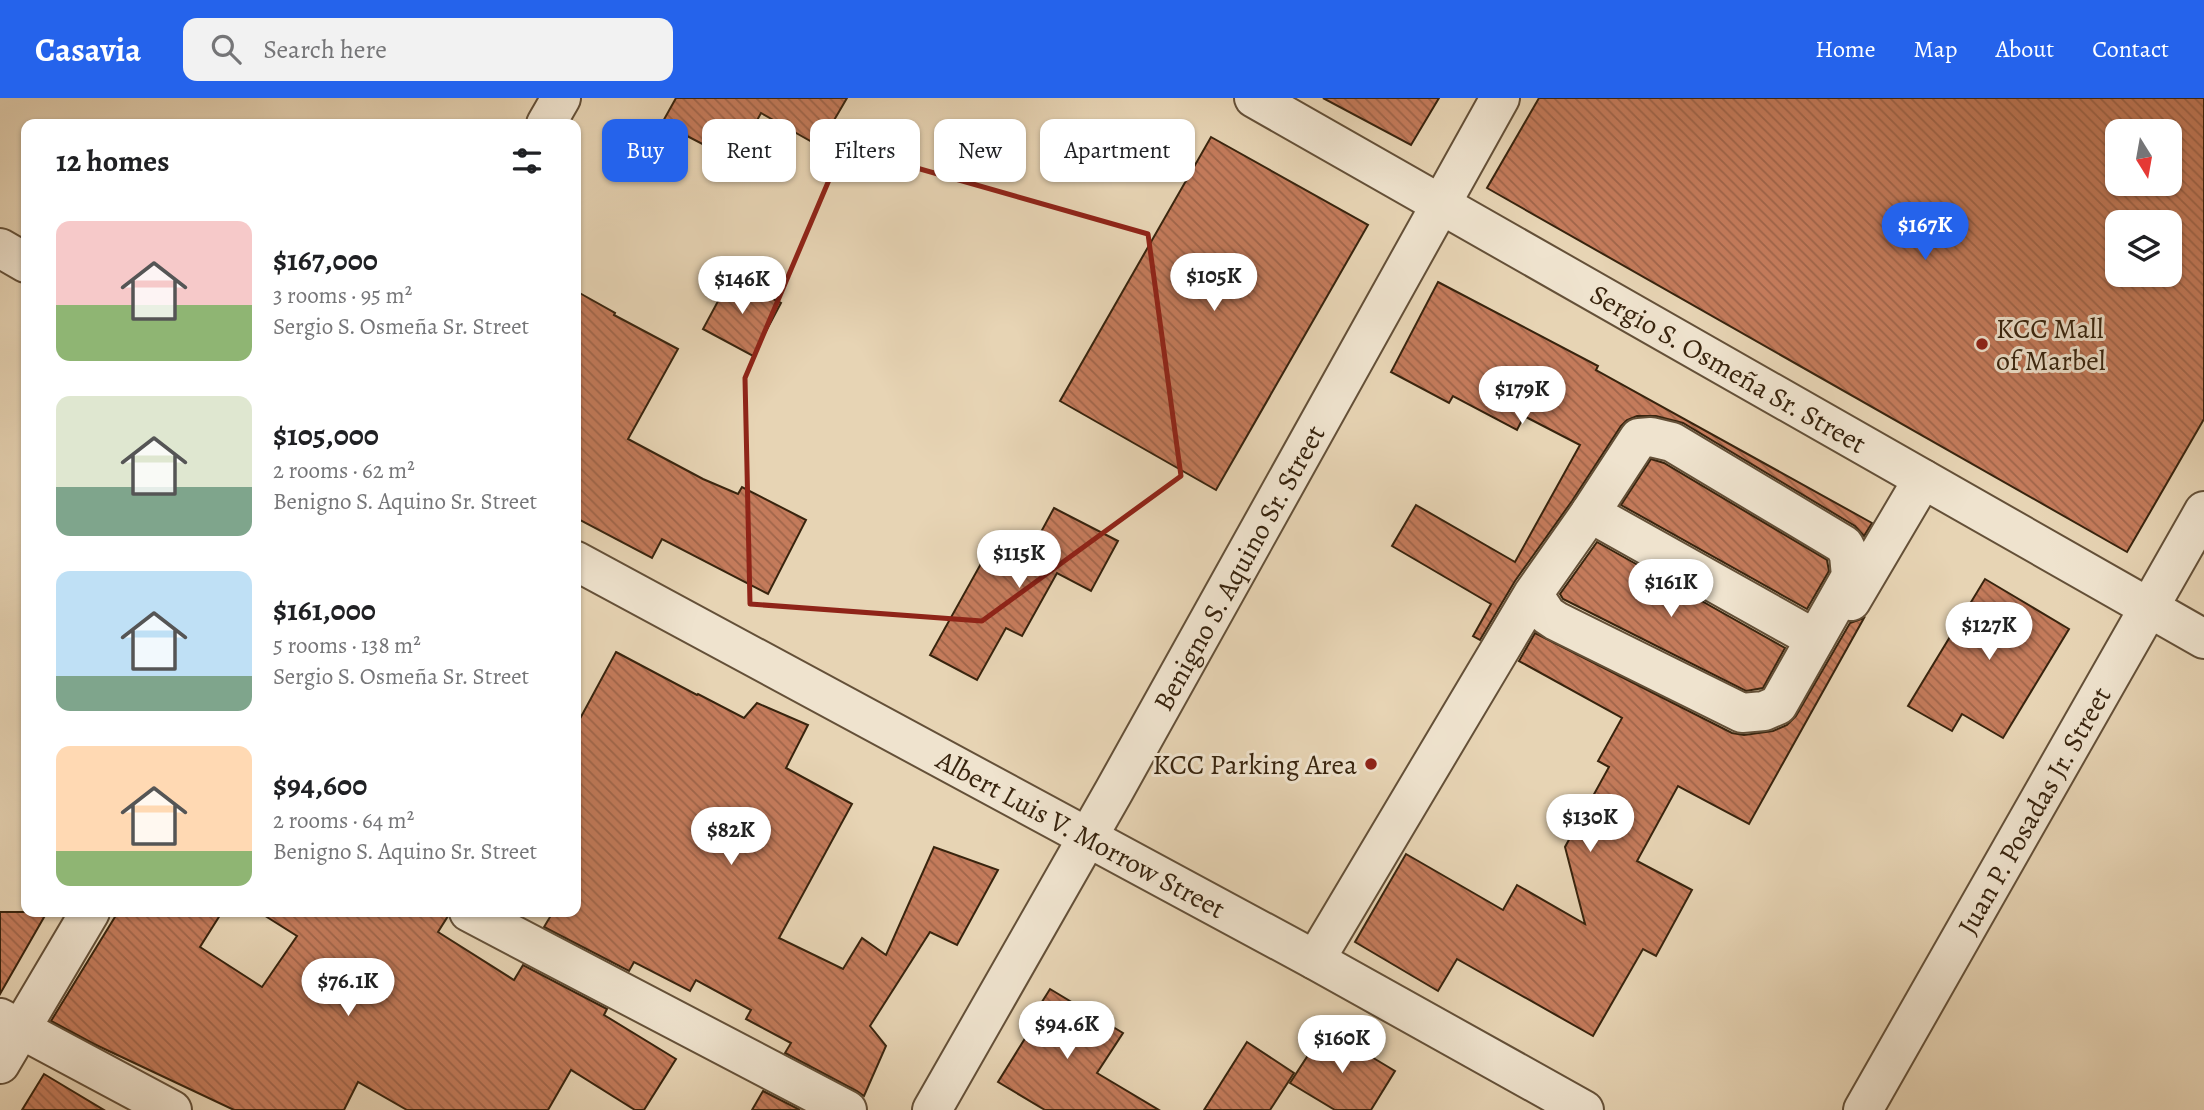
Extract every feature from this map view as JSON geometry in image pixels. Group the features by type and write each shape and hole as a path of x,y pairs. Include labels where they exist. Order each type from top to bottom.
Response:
{"street":[{"path":"549,119 561,98"},
{"name":"Sergio S. Osmeña Sr. Street","path":"1254,98 2204,639"},
{"name":"Benigno S. Aquino Sr. Street","path":"932,1110 1088,837 1500,98"},
{"path":"0,248 21,260"},
{"path":"1315,960 1533,594 1639,438 1651,437 1672,442 1844,545 1849,555 1851,576 1778,705"},
{"path":"1533,594 1548,615 1556,621 1742,713 1764,711 1798,694 1923,479"},
{"name":"Juan P. Posadas Jr. Street","path":"1863,1110 2204,510"},
{"path":"1590,513 1815,639"},
{"name":"Albert Luis V. Morrow Street","path":"581,564 1315,960 1584,1110"},
{"path":"0,1063 10,1023 86,917"},
{"path":"479,917 848,1110"},
{"path":"10,1023 172,1110"}],"highlighted area":[{"path":"843,147 1148,234 1181,476 982,621 750,604 745,378"}],"building":[{"path":"676,98 847,98 835,119 810,119 810,141 796,133 796,119 772,119 761,113 758,119 702,119 702,144 688,137 688,119 664,119"},
{"path":"1323,98 1439,98 1411,145"},
{"name":"KCC Mall of Marbel","path":"1539,98 2204,98 2204,419 2127,552 1487,188"},
{"path":"1211,137 1368,225 1216,490 1060,401 1185,182 1195,182 1195,165"},
{"path":"731,277 781,303 753,356 703,329"},
{"path":"1438,282 1598,366 1596,370 1872,523 1864,536 1855,526 1683,423 1656,416 1637,416 1621,426 1515,581 1480,640 1473,636 1491,604 1392,546 1416,505 1515,562 1580,445 1524,416 1517,430 1453,396 1449,403 1391,372"},
{"path":"581,294 678,349 628,439 703,479 738,494 742,487 806,520 768,594 662,539 652,558 581,521"},
{"path":"1651,459 1664,463 1827,560 1829,571 1807,609 1621,505"},
{"path":"1054,508 1118,541 1091,591 1057,573 1022,636 1006,628 977,680 930,655 988,551 1021,569"},
{"path":"1597,542 1785,648 1763,688 1746,691 1563,599 1560,594"},
{"path":"1985,579 2069,629 2003,738 1962,714 1952,731 1908,706"},
{"path":"1864,618 1749,824 1678,786 1637,861 1692,890 1656,956 1643,949 1593,1036 1457,959 1438,991 1355,942 1406,854 1503,910 1517,885 1585,924 1565,847 1609,767 1598,761 1622,718 1519,661 1535,633 1732,733 1744,735 1773,731 1787,725 1796,716 1850,623"},
{"path":"616,652 744,718 757,703 808,725 786,768 852,804 779,938 843,969 862,938 886,955 934,847 998,870 957,945 930,932 870,1026 886,1046 864,1096 785,1053 791,1043 746,1019 751,1010 696,980 690,991 634,962 629,971 544,927 550,917 581,917 581,717"},
{"path":"0,912 21,912 21,917 44,917 0,994"},
{"path":"115,917 219,917 200,947 262,987 297,936 267,917 447,917 438,932 514,980 523,965 607,1009 604,1015 676,1059 644,1110 635,1110 571,1070 548,1110 407,1110 358,1082 344,1110 234,1110 51,1021"},
{"path":"1050,989 1123,1033 1097,1073 1159,1110 1045,1110 998,1082 1029,1032 1025,1029"},
{"path":"1325,1029 1395,1071 1371,1110 1335,1110 1290,1083"},
{"path":"1247,1042 1294,1073 1270,1110 1204,1110"},
{"path":"44,1074 104,1110 22,1110"},
{"path":"763,1091 800,1110 752,1110"}],"place":[{"name":"KCC Mall of Marbel","path":"1982,344"},
{"name":"KCC Parking Area","path":"1371,764"}]}
